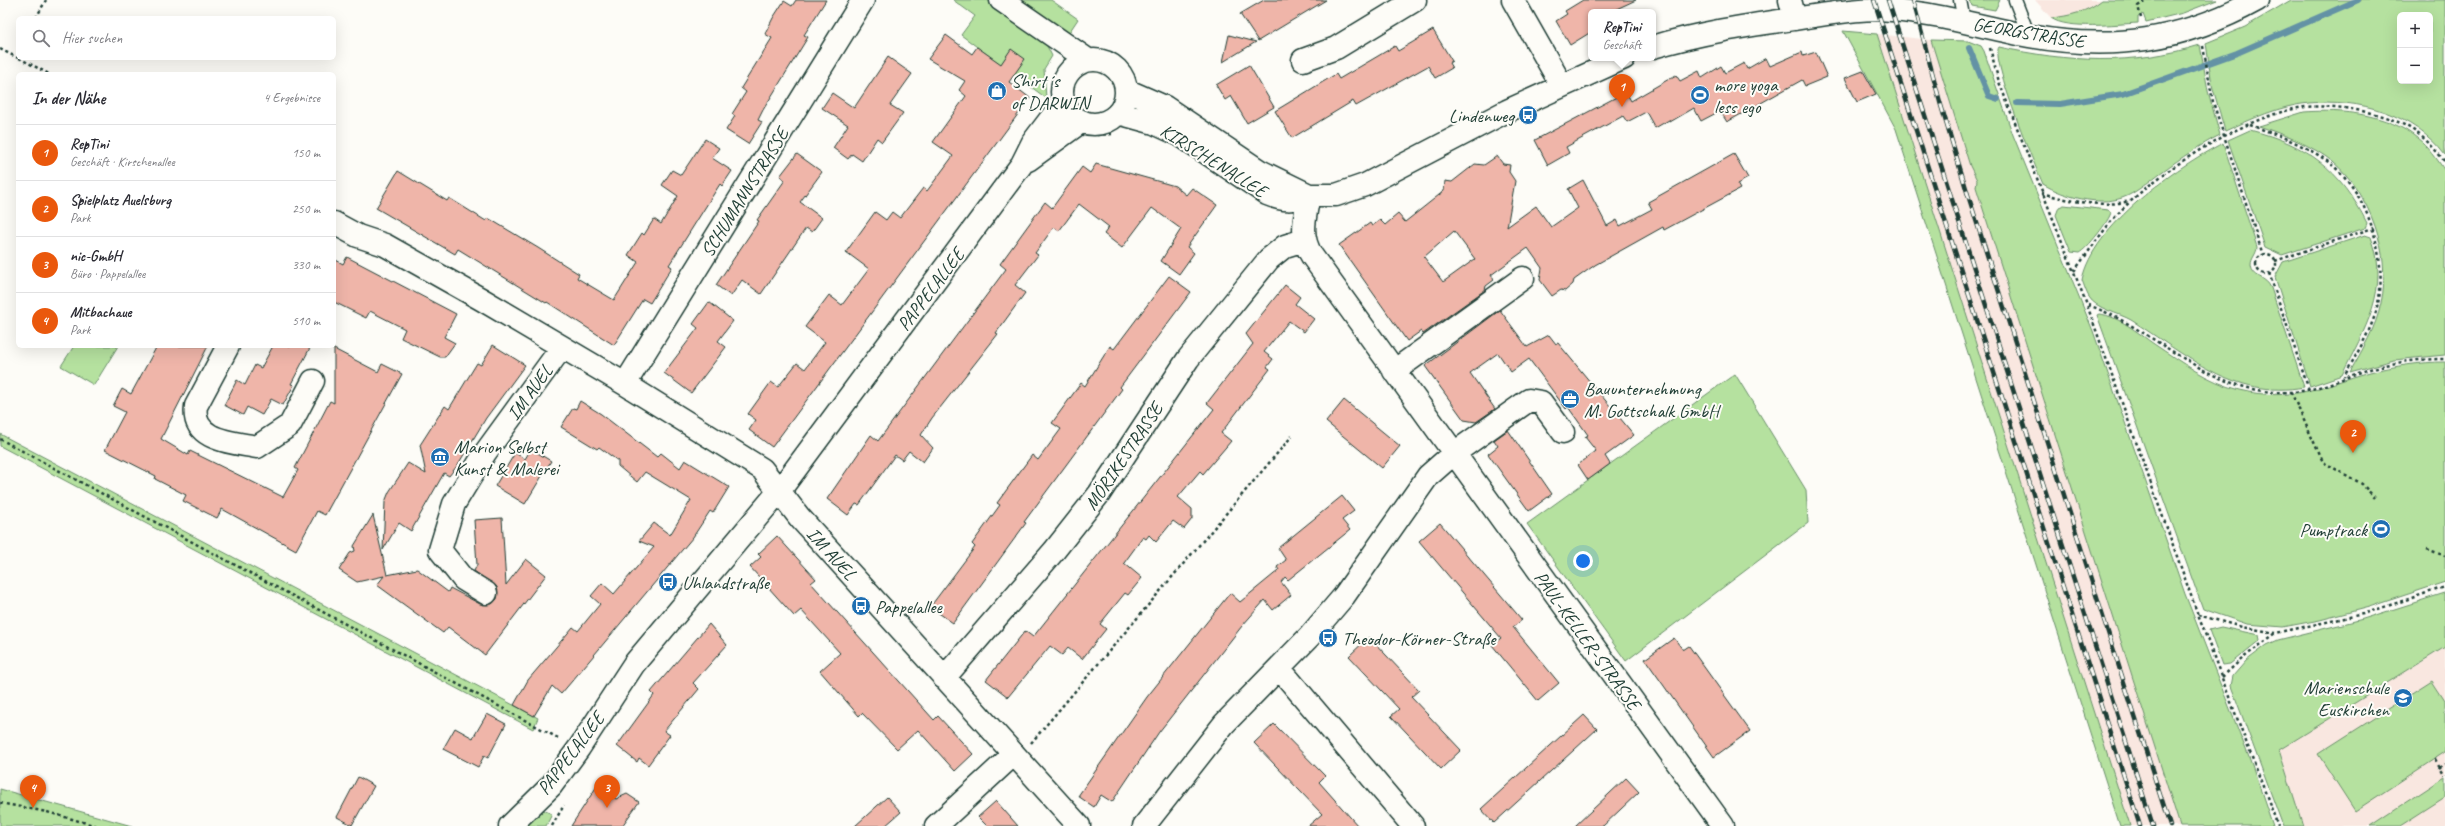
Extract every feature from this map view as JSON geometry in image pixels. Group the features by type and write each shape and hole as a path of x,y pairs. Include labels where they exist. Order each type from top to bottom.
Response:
{"street":[{"name":"SCHUMANNSTRASSE","path":"625,384 863,0"},
{"path":"1001,0 1088,60"},
{"path":"1303,60 1336,48 1415,0"},
{"path":"1512,0 1562,86"},
{"name":"GEORGSTRASSE","path":"1793,10 1877,10 1915,13 2029,36 2096,43 2146,40 2200,27 2257,0"},
{"path":"1656,46 1793,10"},
{"path":"1033,23 1052,46 1070,113 1082,122 1101,123 1118,112 1125,99 1126,90 1123,80 1115,68 1103,61 1088,60 1074,66 1064,89"},
{"name":"KIRSCHENALLEE","path":"1126,90 1165,107 1260,171 1309,195 1327,196 1355,190 1507,111 1617,61"},
{"name":"PAPPELALLEE","path":"510,826 550,786 579,748 634,664 780,490 1022,164 1033,142 1058,109 1064,89"},
{"name":"KIRSCHENALLEE","path":"1118,112 1154,123 1180,135 1267,194 1282,200 1293,201 1309,195"},
{"name":"PAPPELALLEE","path":"1022,164 1082,122"},
{"name":"PAUL-KELLER-STRASSE","path":"1309,195 1304,218 1304,240 1312,256 1722,826"},
{"name":"IM AUEL","path":"336,224 358,236 385,245 625,384 762,469 780,490 800,518 1079,826"},
{"name":"MÖRIKESTRASSE","path":"944,678 1081,517 1122,462 1188,359 1264,264 1276,252 1304,240"},
{"path":"1394,371 1523,278"},
{"name":"IM AUEL","path":"486,593 463,579 440,550 454,504 485,453 562,347"},
{"path":"227,348 196,406 195,415 197,422 202,430 214,438 257,447 290,425 313,381"},
{"path":"1144,826 1224,724 1279,668 1344,596 1428,476 1453,454 1529,400 1541,402 1563,432"},
{"path":"1279,668 1413,826"},
{"path":"936,826 1014,754"}],"lane":[{"path":"1960,0 1964,22"},
{"path":"2015,0 2029,36"}],"path":[{"path":"37,16 46,0"},
{"path":"2138,6 2146,0"},
{"path":"1990,42 1991,55 1999,82 2041,193 2087,305 2198,615 2278,826"},
{"path":"2203,45 2213,102 2263,255"},
{"path":"0,49 16,55"},
{"path":"25,60 46,72"},
{"path":"2074,272 2131,201 2201,150 2224,137 2270,116 2305,108 2350,109 2392,119 2413,129 2428,141 2445,162"},
{"path":"2250,125 2286,139 2333,165 2349,184 2366,213 2372,228 2380,267 2378,304 2370,326 2344,378"},
{"path":"2041,193 2095,205 2111,205 2131,201"},
{"path":"2275,261 2372,228"},
{"path":"2263,255 2271,256 2275,261 2274,269 2269,273 2262,273 2257,268 2257,260 2263,255"},
{"path":"2269,273 2309,390"},
{"path":"2087,305 2126,321 2190,364 2221,381 2255,390 2291,392 2309,390 2391,364 2445,359"},
{"path":"2291,392 2323,462 2362,484 2375,498"},
{"path":"1014,754 1030,743 1292,436"},
{"path":"0,439 547,732"},
{"path":"2426,549 2445,556"},
{"path":"2198,615 2242,627 2276,633 2363,614 2445,587"},
{"path":"2222,677 2243,658 2276,633"},
{"path":"2435,759 2445,775"},
{"path":"2440,766 2445,763"},
{"path":"0,803 47,812 96,826"}],"shaded area":[{"path":"2035,0 2102,0 2094,7 2071,16 2051,18"},
{"path":"1877,34 1931,40 1970,166 1977,180 1976,187 2180,826 2130,826"},
{"name":"Marienschule Euskirchen","path":"2445,647 2445,826 2303,826 2279,750"}],"green space":[{"path":"953,0 989,0 1045,42 1052,56 1044,69 1046,98 961,35 975,16"},
{"path":"1011,0 1051,0 1078,19 1068,34"},
{"path":"1970,0 2000,0 1995,10 1972,6"},
{"path":"2102,0 2217,0 2183,13 2146,22 2143,14 2138,17 2138,23 2080,25 2058,22 2051,18 2078,13 2090,8"},
{"path":"2291,0 2445,0 2445,155 2418,129 2402,119 2366,106 2347,103 2309,103 2287,107 2225,131 2212,85 2206,43 2245,27"},
{"path":"1843,31 1877,34 2130,826 2120,826 1896,129"},
{"path":"1931,40 1968,41 1981,46 1984,51 2013,135 2093,331 2185,594 2252,765 2273,826 2180,826 1976,187 1977,180 1970,166"},
{"path":"2200,45 2208,91 2220,135 2184,157 2138,190 2122,198 2092,201 2061,193 2043,184 2023,136 2007,91 1998,56 1999,47 2050,56 2100,60 2150,56 2175,52"},
{"path":"2333,111 2364,115 2392,123 2405,130 2425,145 2445,171 2445,355 2394,360 2350,372 2364,347 2379,312 2384,284 2380,245 2375,226 2358,190 2333,162 2316,150 2259,126 2304,112"},
{"path":"2250,130 2289,143 2320,162 2333,174 2357,204 2367,223 2365,228 2282,255 2265,247 2228,140"},
{"path":"2223,143 2257,247 2251,263 2252,269 2256,275 2269,284 2271,288 2304,387 2279,389 2255,387 2212,371 2191,360 2126,317 2097,305 2089,297 2082,280 2089,260 2102,239 2119,219 2161,182 2204,153"},
{"path":"2064,205 2108,210 2111,212 2098,234 2079,253 2071,252 2056,215 2059,207"},
{"path":"2365,235 2371,237 2376,256 2378,274 2372,309 2359,342 2342,375 2310,386 2275,277 2283,262"},
{"path":"2099,314 2121,321 2174,358 2206,377 2240,390 2259,394 2292,394 2389,368 2445,362 2445,582 2369,607 2320,620 2283,627 2247,624 2203,609 2097,315"},
{"path":"73,348 117,348 94,385 61,366"},
{"path":"1735,374 1806,490 1808,523 1626,661 1527,524"},
{"path":"0,434 538,718 533,729 0,446"},
{"path":"2445,593 2445,647 2279,750 2303,826 2283,826 2231,686 2233,676 2246,661 2267,645 2278,640 2363,619"},
{"path":"2221,627 2259,635 2260,640 2230,664 2222,665 2209,630"},
{"path":"2432,681 2445,701 2445,752 2355,811 2318,754"},
{"path":"2445,777 2445,797 2400,826 2371,826"},
{"path":"0,789 132,826 0,826"},
{"path":"541,809 552,814 546,826 524,826"}],"building":[{"path":"796,0 826,0 804,35 808,37 763,110 758,120 762,122 748,144 726,130 735,116 732,114 746,92 741,88 772,38 765,34 773,18 784,1 792,6"},
{"path":"1264,0 1326,0 1258,41 1240,14"},
{"path":"1583,0 1636,0 1616,9 1588,9 1588,34 1570,45 1556,21 1567,14 1565,11"},
{"path":"1433,30 1452,61 1449,63 1452,68 1435,78 1428,66 1356,106 1353,101 1292,138 1275,111 1336,74 1339,79 1395,46 1398,51"},
{"path":"946,35 972,54 977,47 1001,64 1011,49 1025,59 1009,82 1030,98 772,447 749,430 756,420 748,414 771,382 778,387 797,363 805,369 825,342 805,327 829,295 842,305 869,269 846,252 875,212 886,220 892,212 900,218 923,188 927,191 953,156 933,142 966,96 959,90 965,81 928,59"},
{"path":"1229,35 1256,42 1223,62"},
{"path":"1802,52 1803,56 1816,52 1827,77 1805,86 1802,80 1727,122 1720,111 1701,121 1694,108 1670,122 1669,120 1655,128 1646,112 1627,122 1623,116 1566,147 1569,153 1548,165 1535,140 1626,92 1631,101 1676,75 1680,81 1699,71 1702,78 1721,66 1725,73 1744,63 1747,69 1766,58 1770,66"},
{"path":"888,57 912,74 890,105 903,113 882,142 877,138 862,161 852,154 848,159 833,148 848,125 822,108 832,93 854,108"},
{"path":"1249,65 1274,107 1247,123 1231,96 1225,100 1216,85"},
{"path":"1863,71 1876,94 1857,102 1845,78"},
{"path":"705,139 719,148 712,158 732,171 722,186 720,184 669,265 672,267 650,303 643,299 614,345 547,302 546,303 458,249 455,254 376,208 398,171 447,201 449,198 486,221 488,218 579,274 577,278 614,300 638,262 628,255 642,233 644,235 654,219 661,224 678,196 662,185 672,170 681,175"},
{"path":"797,154 822,172 800,202 822,218 812,232 806,228 761,294 742,280 731,296 716,285 759,221 757,220 785,180 780,176"},
{"path":"1734,154 1748,178 1737,184 1740,189 1664,230 1663,227 1595,265 1574,280 1573,284 1565,291 1561,290 1552,296 1540,280 1542,268 1528,248 1491,275 1494,280 1486,286 1485,290 1423,334 1421,331 1407,341 1339,245 1370,223 1372,226 1380,220 1385,225 1398,214 1405,222 1444,191 1445,181 1452,182 1475,164 1484,165 1497,156 1503,164 1510,165 1509,172 1515,181 1507,227 1536,206 1551,227 1578,208 1568,189 1583,180 1607,226 1617,220 1620,226 1652,209 1648,202","holes":["1454,231 1475,259 1443,282 1424,257"]},
{"path":"1096,164 1175,186 1186,195 1192,188 1217,205 1187,247 1194,253 1179,274 1161,261 1181,229 1152,208 1122,248 1104,234 1109,227 1079,204 1059,231 1054,227 1035,253 1038,255 1015,285 1025,293 996,333 998,334 932,418 921,435 933,448 923,462 909,451 902,460 895,455 859,505 856,504 848,515 827,499 871,435 878,441 1006,269 1000,264 1045,202 1052,208 1082,167 1090,173"},
{"path":"347,257 456,314 444,337 455,343 445,357 440,357 401,338 405,329 370,311 366,318 336,303 336,260 343,264"},
{"path":"1169,276 1191,292 1120,387 1122,389 1024,522 1026,523 953,623 930,607 975,547 972,544 1000,505 997,503 1032,455 1038,460 1061,429 1052,423 1081,383 1085,386 1110,346 1114,349"},
{"path":"1285,285 1300,297 1295,304 1314,319 1304,332 1289,321 1264,352 1273,359 1267,367 1270,369 1221,433 1231,441 1203,474 1200,471 1178,497 1192,509 1192,519 1184,529 1173,521 1156,542 1149,535 1146,539 1143,537 1124,563 1142,578 1128,595 1125,593 1100,624 1106,629 1082,659 1068,648 1062,655 1050,646 1008,697 986,680 1025,631 1033,637 1214,409 1207,403 1253,344 1246,334"},
{"path":"709,302 733,321 718,341 726,347 691,393 664,373 698,328 693,324"},
{"path":"1500,310 1527,347 1549,335 1556,344 1558,343 1634,435 1605,456 1610,464 1588,480 1578,465 1596,451 1585,437 1588,435 1568,407 1566,409 1529,359 1511,372 1498,353 1470,373 1495,409 1476,422 1464,420 1425,366"},
{"path":"493,345 525,365 486,418 457,466 449,476 444,473 411,531 399,523 383,550 385,502 389,492 408,463 426,474 420,445 445,406 449,409 477,363 481,365"},
{"path":"156,348 207,348 161,439 188,455 190,451 283,497 298,470 295,468 330,401 334,403 334,349 378,372 382,364 402,374 325,515 317,511 296,550 222,509 217,518 183,501 186,495 155,479 156,476 105,450 125,412 113,406 122,389 131,394"},
{"path":"272,348 310,348 291,384 294,385 283,405 271,399 262,415 247,407 243,415 224,405 237,380 245,385 255,365 261,368"},
{"path":"1344,400 1400,446 1382,468 1326,422"},
{"path":"580,401 601,414 657,457 661,453 680,468 685,460 729,487 713,513 710,511 693,537 561,694 552,686 534,716 514,705 528,680 573,627 578,631 600,604 591,596 602,583 614,594 654,547 639,541 654,523 670,535 691,500 645,472 637,482 618,466 618,461 599,447 597,449 561,427 573,408 576,409"},
{"path":"1508,430 1552,494 1529,511 1488,454 1498,446 1494,440"},
{"path":"531,449 551,461 525,504 495,486 515,453 525,459"},
{"path":"1342,496 1354,511 1342,520 1350,530 1288,580 1285,577 1281,582 1291,595 1273,610 1265,600 1242,626 1159,732 1112,802 1101,795 1094,807 1078,796 1147,697 1230,593 1240,602 1279,570 1277,567 1286,560 1278,548"},
{"path":"373,515 387,575 417,569 448,592 450,588 480,604 492,604 497,599 497,587 474,571 477,565 474,520 502,518 506,585 526,559 546,575 485,655 448,627 443,633 377,585 384,576 357,582 339,570 350,553 355,551 354,546"},
{"path":"1440,523 1522,620 1513,627 1559,683 1538,701 1492,645 1501,638 1419,541"},
{"path":"777,536 816,579 811,583 934,720 938,716 973,754 955,771 918,730 897,749 862,713 859,716 820,671 840,653 801,610 794,616 750,567 761,557 758,554"},
{"path":"709,624 727,645 693,683 699,689 664,731 670,735 648,765 639,758 637,762 617,746 654,695 651,692"},
{"path":"1369,637 1419,690 1411,697 1461,750 1441,769 1391,716 1399,709 1349,656"},
{"path":"1674,638 1683,650 1689,646 1750,731 1714,757 1645,659"},
{"path":"487,714 506,724 488,758 484,756 478,767 443,749 455,728 473,738"},
{"path":"1584,715 1597,729 1494,823 1481,809"},
{"path":"1274,724 1325,776 1319,782 1358,826 1308,826 1322,814 1254,743"},
{"path":"358,777 374,786 352,825 337,817"},
{"path":"1626,778 1639,792 1603,826 1575,826"},
{"path":"597,786 616,799 627,794 639,802 622,826 571,826"},
{"path":"887,797 901,812 885,826 855,826"},
{"path":"996,801 1018,826 987,826 978,817"}],"waterway":[{"path":"2017,103 2060,104 2123,94 2237,53 2358,0"},
{"path":"1969,48 1989,96 1998,99"}],"railway":[{"path":"1874,0 2140,826"},
{"path":"1888,0 2153,826"},
{"path":"1913,0 1940,102 1968,195 2170,826"}],"place":[{"name":"Shirt´s of DARWIN","path":"997,91"},
{"name":"more yoga less ego","path":"1700,95"},
{"name":"RepTini","path":"1622,107"},
{"name":"Lindenweg","path":"1528,115"},
{"name":"Bauunternehmung M. Gottschalk GmbH","path":"1570,399"},
{"name":"Spielplatz Auelsburg","path":"2353,453"},
{"name":"Marion Selbst Kunst & Malerei","path":"440,457"},
{"name":"Pumptrack","path":"2381,529"},
{"name":"Uhlandstraße","path":"668,582"},
{"name":"Pappelallee","path":"861,606"},
{"name":"Theodor-Körner-Straße","path":"1328,638"},
{"name":"Marienschule Euskirchen","path":"2403,698"},
{"name":"Mitbachaue","path":"33,808"},
{"name":"nic-GmbH","path":"607,808"}]}
